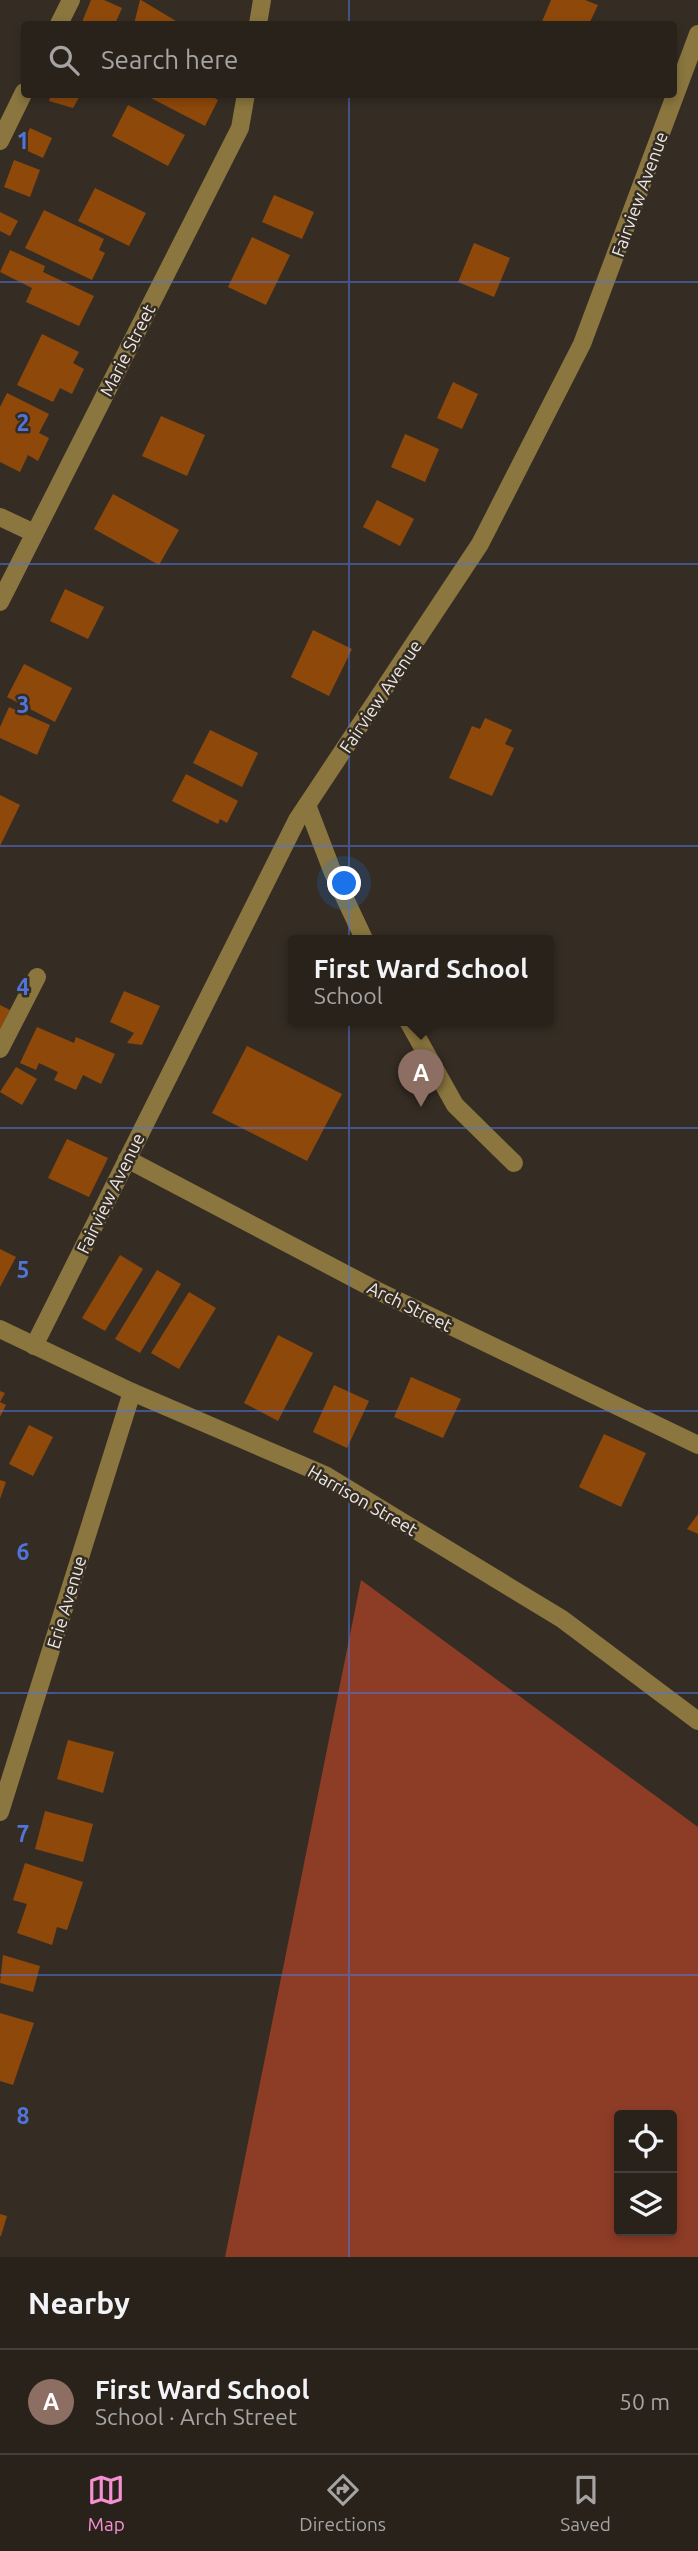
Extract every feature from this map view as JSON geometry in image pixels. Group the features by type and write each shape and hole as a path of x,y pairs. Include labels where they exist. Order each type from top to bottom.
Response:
{"street":[{"path":"60,21 71,0"},
{"path":"258,21 262,0"},
{"name":"Fairview Avenue","path":"677,89 698,34"},
{"path":"0,141 21,98"},
{"name":"Marie Street","path":"0,602 240,128 245,98"},
{"name":"Fairview Avenue","path":"33,1346 242,926 307,805 480,544 576,356 674,98"},
{"path":"0,517 33,533"},
{"path":"307,805 333,873 362,935"},
{"path":"0,1049 37,977"},
{"path":"411,1026 455,1105 514,1163"},
{"name":"Arch Street","path":"127,1159 376,1290 698,1445"},
{"name":"Harrison Street","path":"0,1329 132,1392 325,1475 562,1619 698,1721"},
{"name":"Erie Avenue","path":"0,1812 132,1392"}],"shaded area":[{"path":"361,1580 698,1827 698,2257 225,2257"}],"building":[{"path":"91,0 104,0 122,8 116,21 82,21"},
{"path":"141,0 176,21 135,21"},
{"path":"551,0 585,0 598,5 590,21 542,21"},
{"path":"50,98 79,98 73,108 49,101"},
{"path":"151,98 215,98 218,100 205,126"},
{"path":"128,105 185,135 168,166 112,136"},
{"path":"30,128 52,138 43,158 21,148"},
{"path":"14,160 40,170 30,197 4,187"},
{"path":"95,188 146,213 129,246 78,221"},
{"path":"274,195 314,212 302,239 262,222"},
{"path":"44,210 104,239 99,250 105,253 92,280 25,248"},
{"path":"0,212 18,221 10,236 0,231"},
{"path":"252,237 290,255 266,305 228,287"},
{"path":"474,243 510,258 494,297 458,282"},
{"path":"10,250 45,266 43,272 94,296 79,326 26,302 32,288 0,272"},
{"path":"42,334 79,352 73,363 84,369 72,394 60,388 53,402 17,385"},
{"path":"453,382 478,394 462,429 437,418"},
{"path":"7,393 49,414 39,433 49,438 38,461 28,455 20,472 0,462 0,407"},
{"path":"161,416 205,435 187,476 142,456"},
{"path":"405,434 439,449 425,482 391,467"},
{"path":"113,494 179,530 159,565 94,529"},
{"path":"377,500 414,519 400,546 363,527"},
{"path":"65,589 104,607 88,639 50,621"},
{"path":"313,630 352,649 329,696 291,677"},
{"path":"24,664 72,688 55,722 7,697"},
{"path":"9,707 50,725 37,755 0,738 0,727"},
{"path":"485,718 512,730 505,744 514,748 492,796 449,778 472,726 480,729"},
{"path":"210,730 258,753 242,787 193,763"},
{"path":"186,774 238,801 227,823 220,819 218,824 172,801"},
{"path":"0,795 20,805 0,846"},
{"path":"124,991 160,1006 142,1045 127,1043 134,1033 110,1022"},
{"path":"0,1005 10,1010 0,1030"},
{"path":"37,1027 74,1043 76,1037 115,1054 101,1084 83,1075 76,1090 54,1080 58,1072 39,1063 36,1070 20,1063"},
{"path":"247,1046 342,1094 307,1161 212,1113"},
{"path":"16,1067 37,1079 22,1105 0,1092"},
{"path":"67,1139 108,1158 89,1197 48,1178"},
{"path":"0,1249 16,1257 0,1287"},
{"path":"120,1255 143,1269 105,1331 82,1318"},
{"path":"157,1270 181,1284 140,1353 115,1339"},
{"path":"189,1292 216,1308 179,1369 151,1353"},
{"path":"278,1335 313,1353 278,1421 244,1403"},
{"path":"411,1377 461,1399 443,1438 394,1417"},
{"path":"334,1385 369,1401 347,1448 313,1432"},
{"path":"0,1402 6,1405 0,1417"},
{"path":"29,1425 53,1437 33,1476 9,1464"},
{"path":"604,1434 646,1453 621,1507 579,1487"},
{"path":"0,1480 6,1482 0,1499"},
{"path":"698,1514 698,1534 687,1529"},
{"path":"68,1740 114,1752 103,1793 57,1779"},
{"path":"45,1811 93,1824 83,1862 35,1849"},
{"path":"25,1863 83,1882 67,1930 57,1927 52,1945 17,1933 27,1904 13,1900"},
{"path":"3,1955 40,1966 33,1992 0,1983"},
{"path":"0,2013 34,2023 13,2085 0,2081"},
{"path":"0,2214 7,2216 1,2236 0,2236"}],"place":[{"name":"First Ward School","path":"421,1107"}]}
